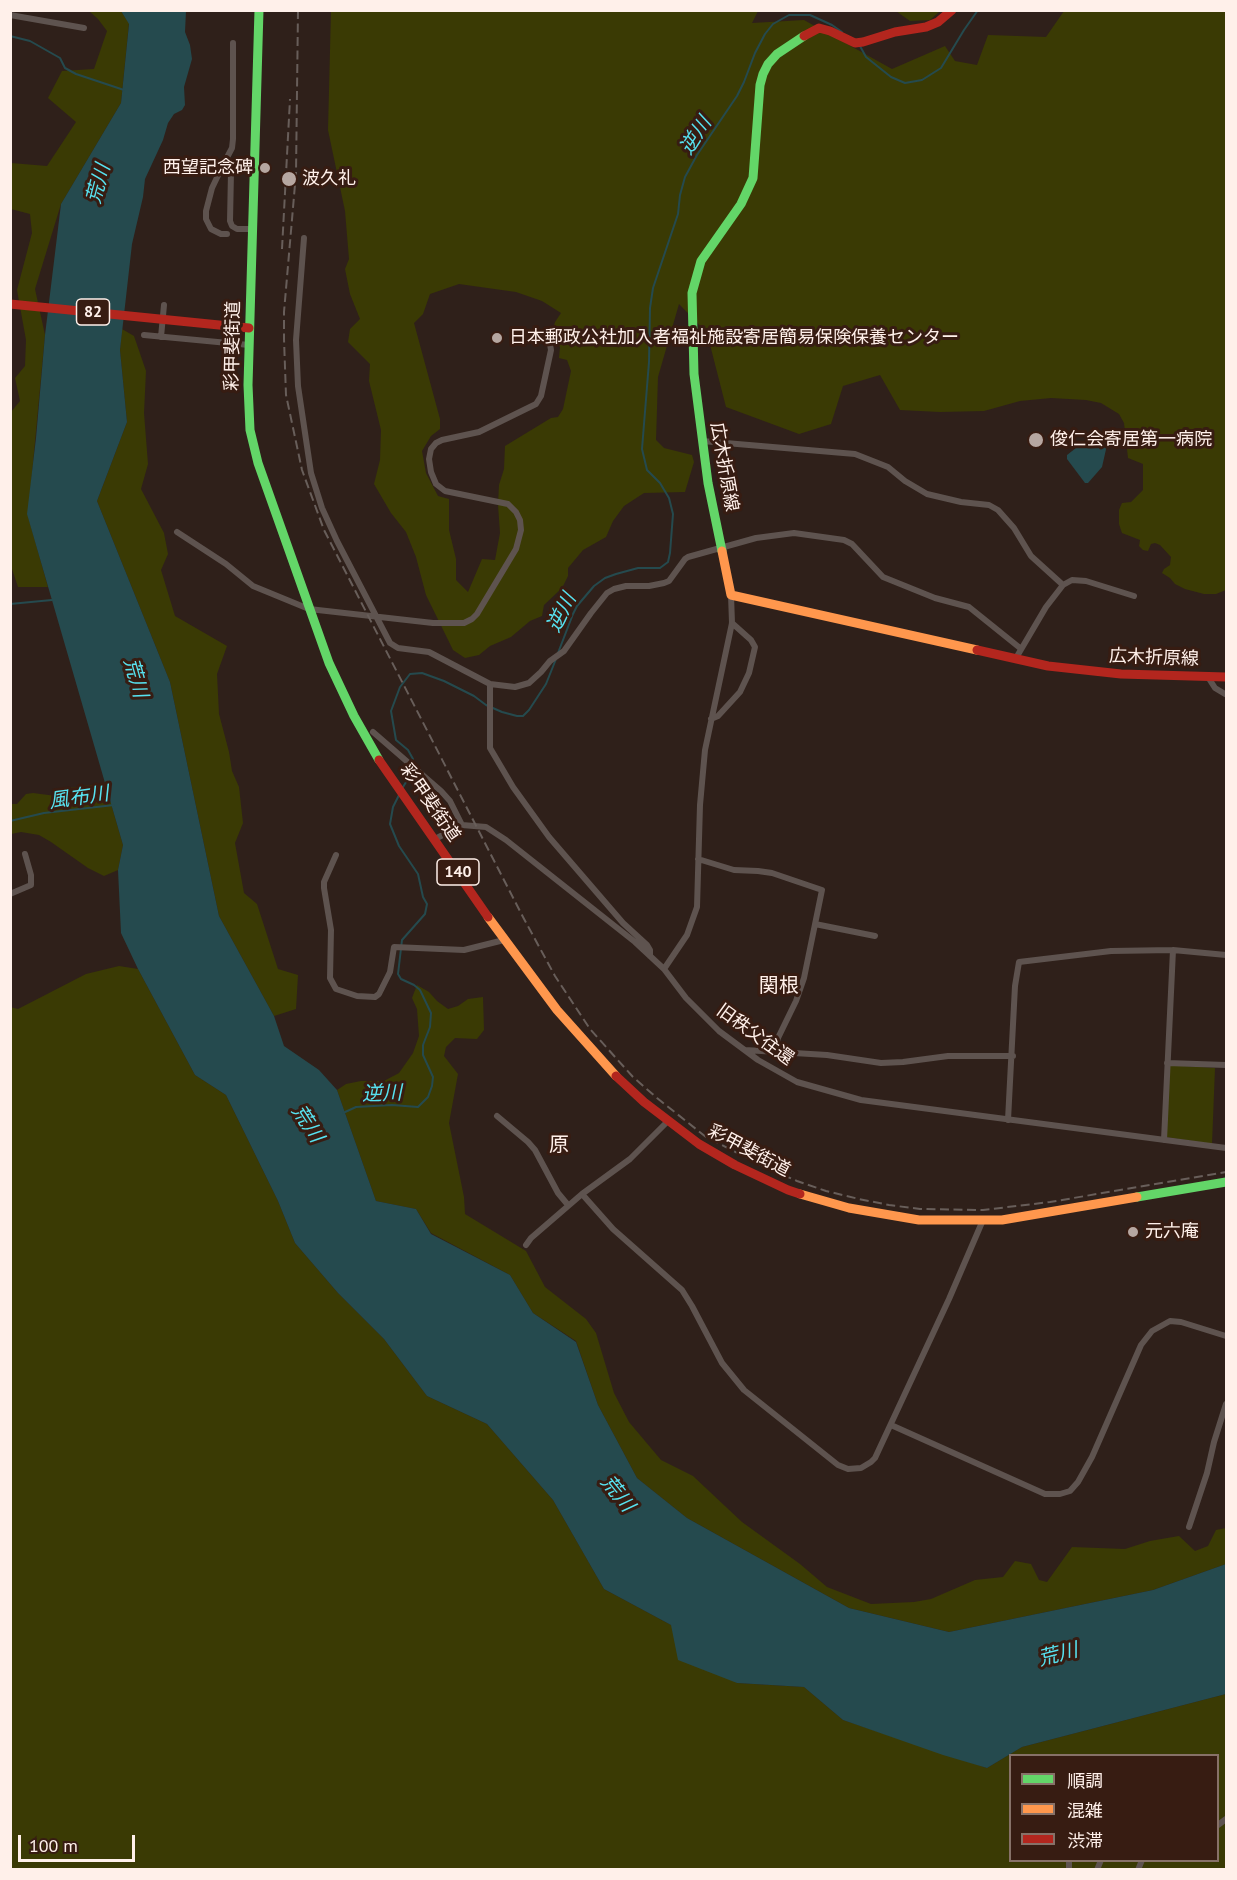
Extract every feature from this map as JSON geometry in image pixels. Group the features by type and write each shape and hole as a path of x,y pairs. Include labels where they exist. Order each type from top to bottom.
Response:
{"main road":[{"name":"彩甲斐街道","path":"259,10 249,328 248,414 253,444 329,663 354,716 377,757 504,940 592,1058 699,1144 729,1162 805,1195 849,1208 894,1217 929,1220 1002,1220 1227,1182"},
{"name":"広木折原線","path":"952,10 938,22 926,27 895,32 863,42 855,43 819,28 811,31 783,50 768,64 760,85 753,178 741,204 709,248 695,278 692,316 694,374 702,441 708,483 731,595 1085,671 1227,677"},
{"name":"82","path":"13,305 249,328"}],"street":[{"path":"11,12 84,28"},
{"path":"227,234 220,234 211,229 206,219 206,211 212,188 232,148 233,43"},
{"path":"223,165 231,172 230,221 232,226 237,229 252,229"},
{"path":"304,238 296,340 298,386 308,455 322,508 393,646 429,652 490,684 515,687 529,683 550,661 564,651 607,593 614,589 664,583 669,581 685,559 756,538 794,533 844,540 852,544 883,577 935,598 969,607 1020,648"},
{"path":"161,337 164,305"},
{"path":"144,335 249,345"},
{"path":"177,532 226,564 253,586 309,609 432,623 464,623 477,614 516,549 521,530 520,520 508,504 445,491 436,484 429,459 431,449 436,443 479,432 536,404 541,396 551,350 550,344 545,340"},
{"path":"702,441 855,454 888,466 905,481 927,494 961,502 989,505 998,510 1014,528 1031,556 1063,585"},
{"path":"1016,658 1046,607 1063,585 1072,580 1086,581 1134,596"},
{"path":"664,969 687,935 694,919 698,894 700,805 705,750 732,623 731,595"},
{"path":"711,719 718,716 740,692 749,673 755,647 751,640 732,623"},
{"path":"1208,676 1215,688 1225,694"},
{"path":"490,684 490,748 513,787 549,837 623,922 647,945 650,956"},
{"path":"373,732 450,801 462,825 435,839"},
{"name":"旧秩父往還","path":"462,825 486,827 506,840 650,956 664,969 686,998 719,1031 758,1060 797,1082 861,1100 1227,1148"},
{"path":"10,894 31,885 25,854"},
{"path":"336,855 324,882 324,888 331,930 330,978 336,989 357,996 375,997 379,994 390,972 394,947 464,950 504,940"},
{"path":"698,859 734,870 772,873 822,890 800,991 778,1038 774,1053"},
{"path":"815,924 875,936"},
{"path":"1008,1120 1015,986 1019,962 1110,951 1173,950 1227,955"},
{"path":"1164,1140 1173,950"},
{"path":"745,1050 827,1054 881,1063 948,1056 1012,1056"},
{"path":"1167,1063 1227,1065"},
{"path":"497,1116 535,1150 558,1193 568,1205"},
{"path":"526,1245 568,1205 630,1159 669,1121"},
{"path":"582,1194 613,1229 682,1290 722,1363 744,1390 838,1465 853,1470 871,1462 891,1425 983,1220"},
{"path":"891,1425 1045,1494 1060,1494 1070,1491 1078,1482 1092,1457 1141,1345 1152,1331 1170,1321 1181,1322 1227,1336"},
{"path":"1189,1527 1227,1404"}],"shaded area":[{"path":"89,11 121,11 129,23 121,103 61,204 35,289 45,335 28,516 48,587 18,587 11,566 11,412 20,401 15,378 25,366 26,340 17,290 32,233 30,214 11,209 11,163 47,166 76,122 48,98 62,71 94,69 107,31"},
{"path":"331,11 758,11 752,23 804,20 892,69 945,46 955,61 977,65 988,35 1046,37 1064,11 1226,11 1226,590 1216,594 1204,594 1175,584 1162,573 1170,565 1171,557 1160,545 1151,544 1148,551 1143,550 1139,546 1140,540 1122,533 1119,524 1119,510 1122,503 1131,502 1143,490 1143,464 1128,458 1124,423 1119,414 1101,403 1051,398 1020,401 984,411 900,410 880,375 843,386 831,424 799,434 726,407 707,333 679,304 658,377 656,440 664,448 692,455 694,462 685,492 644,493 624,506 613,521 606,537 583,550 568,568 568,576 562,588 544,605 542,616 530,621 511,637 490,646 479,655 465,658 453,650 426,595 416,557 406,532 391,513 374,484 380,460 381,430 369,381 370,364 348,342 350,329 360,319 350,294 345,269 349,259 345,211 328,130","holes":["459,284 516,292 542,301 561,313 552,333 555,343 560,347 559,358 567,360 571,371 563,409 558,417 551,418 505,446 504,469 499,485 500,533 495,560 482,559 468,592 456,580 456,559 449,530 449,499 438,496 426,473 422,451 431,436 440,429 440,419 414,323 423,314 430,294"]},
{"path":"896,11 940,11 930,20 910,21"},
{"path":"122,329 134,336 146,371 144,413 148,464 141,489 164,533 168,554 161,570 175,616 227,646 217,674 219,714 232,771 239,787 243,823 235,843 244,893 257,904 278,969 298,975 296,1009 274,1016 219,916 170,682 97,501 127,422 120,350"},
{"path":"105,783 123,845 118,870 104,876 39,835 21,832 11,834 11,804 17,804 26,794 56,796 62,789"},
{"path":"119,966 138,969 195,1075 226,1095 278,1201 295,1243 338,1293 384,1339 427,1396 487,1424 553,1500 604,1589 671,1625 737,1683 804,1687 843,1720 987,1768 1009,1755 1009,1862 1219,1862 1219,1754 1010,1754 1022,1747 1226,1694 1226,1869 11,1869 10,1007 18,1009 86,974"},
{"path":"417,985 429,992 448,1009 468,999 483,997 484,1030 477,1039 455,1038 446,1047 444,1056 458,1074 449,1123 464,1197 465,1214 526,1251 545,1287 586,1319 596,1333 614,1393 629,1422 661,1460 693,1476 742,1522 800,1564 827,1587 871,1604 914,1602 931,1599 975,1580 1003,1577 1015,1561 1031,1564 1039,1580 1047,1582 1072,1547 1125,1549 1150,1541 1179,1536 1195,1551 1208,1546 1216,1530 1226,1528 1226,1564 1153,1590 949,1632 849,1608 687,1518 637,1478 598,1405 576,1341 533,1313 510,1275 431,1233 416,1209 376,1201 337,1090 346,1084 361,1081 384,1081 399,1073 413,1053 419,1036 417,1009 412,998"},
{"path":"1169,1065 1215,1068 1212,1144 1166,1137"}],"water":[{"name":"荒川","path":"121,11 186,11 185,32 192,59 184,87 185,105 182,110 174,114 168,123 163,140 145,179 132,244 120,350 127,422 97,501 170,682 219,916 274,1016 284,1046 319,1070 337,1090 376,1201 416,1209 431,1234 510,1275 533,1313 576,1342 598,1405 637,1478 687,1518 849,1608 949,1632 1153,1590 1226,1564 1226,1694 1022,1747 987,1768 843,1720 804,1687 737,1683 678,1660 671,1625 604,1589 553,1500 487,1424 427,1396 384,1339 338,1293 295,1243 278,1201 226,1095 195,1075 121,933 118,870 123,845 27,514 61,204 121,103 129,24"},
{"path":"1106,442 1102,467 1088,483 1085,483 1067,459 1067,455 1076,448"}],"waterway":[{"name":"逆川","path":"860,46 866,57 891,77 905,83 922,80 941,68 978,10"},
{"name":"逆川","path":"558,653 577,606 594,586 616,574 638,568 660,568 668,562 673,514 669,498 660,483 647,470 642,449 653,288 678,214 685,177 737,96 755,53 773,24 789,15 810,15 842,32"},
{"path":"10,36 30,41 60,58 65,68 76,74 124,90"},
{"path":"10,604 52,600"},
{"name":"逆川","path":"413,763 408,750 396,740 391,711 400,687 410,674 422,673 444,681 474,696 486,705 502,712 523,716 546,684 556,659"},
{"name":"逆川","path":"403,787 413,769"},
{"name":"逆川","path":"343,1113 356,1107 392,1105 418,1107 428,1097 432,1086 433,1077 423,1055 423,1045 430,1027 431,1013 420,990 401,979 398,974 402,940 425,914 427,904 423,897 418,874 399,846 390,824 393,807 399,795"},
{"name":"風布川","path":"10,821 44,813 114,805"}],"railway":[{"path":"298,10 296,173 284,312 284,339 286,395 302,470 324,530 523,917 555,976 590,1029 633,1077 706,1137 797,1181 859,1199 920,1209 983,1210 1050,1202 1226,1172"},
{"path":"282,249 290,99"}],"traffic: fast":[{"path":"259,10 248,385 250,430 258,463 329,663 354,716 379,760"},
{"path":"722,551 708,483 694,374 692,293 701,261 741,204 753,178 760,85 763,74 777,54 804,36"},
{"path":"1137,1197 1226,1182"}],"traffic: slow":[{"path":"722,551 731,595 977,650"},
{"path":"488,917 557,1010 616,1076"},
{"path":"800,1194 849,1208 919,1220 1002,1220 1137,1197"}],"traffic: jam":[{"path":"804,36 819,28 855,43 863,42 895,32 926,27 938,22 952,10"},
{"path":"10,304 249,328"},
{"path":"977,650 1048,666 1121,674 1226,677"},
{"path":"379,760 488,917"},
{"path":"616,1076 644,1102 699,1144 735,1165 800,1194"}],"place":[{"name":"西望記念碑","path":"265,168"},
{"name":"波久礼","path":"289,179"},
{"name":"日本郵政公社加入者福祉施設寄居簡易保険保養センター","path":"497,338"},
{"name":"俊仁会寄居第一病院","path":"1036,440"},
{"name":"元六庵","path":"1133,1232"}],"district":[{"name":"関根","path":"779,986"},
{"name":"原","path":"559,1145"}]}
